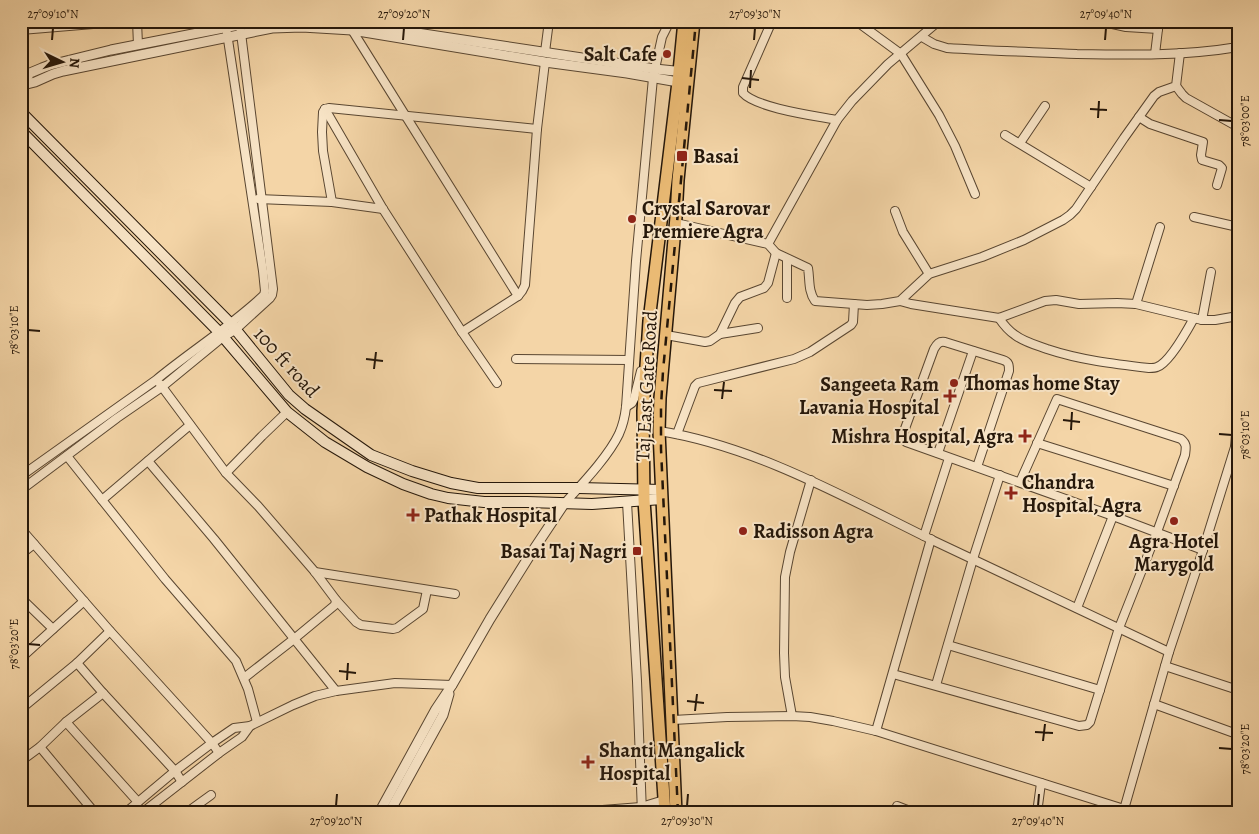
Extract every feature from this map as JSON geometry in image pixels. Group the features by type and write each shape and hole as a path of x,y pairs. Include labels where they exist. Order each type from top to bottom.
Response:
{"main road":[{"path":"665,813 644,495 643,411 649,321 684,77 684,21"},
{"name":"Taj East Gate Road","path":"676,813 659,431 660,398 676,223 684,77 694,21"},
{"name":"100 ft road","path":"21,112 233,327 289,395 305,409 370,455 420,474 478,488 579,488 644,495 662,494"},
{"name":"100 ft road","path":"21,131 221,335 287,412 325,442 367,467 403,484 431,494 484,502 592,504 627,502 644,495"}],"street":[{"path":"21,30 124,21"},
{"path":"137,21 138,45"},
{"path":"240,30 259,21"},
{"path":"338,21 396,27 684,77"},
{"path":"396,27 409,21"},
{"path":"545,52 549,21"},
{"path":"379,813 436,709 495,611 564,504 607,453 619,435 626,407 636,261 654,73 662,37 670,21"},
{"path":"772,21 743,87 743,94 756,101 777,108 837,120"},
{"path":"856,21 901,54 939,115 955,146 975,194"},
{"path":"926,21 932,28"},
{"path":"768,244 837,120 852,101 888,64 939,21"},
{"path":"1099,21 1126,27 1159,25 1155,54"},
{"path":"22,85 30,74 42,68 111,50 240,30 302,27 352,30 545,62 627,73 654,73"},
{"path":"21,490 117,418 159,383 268,300 272,294 273,289 240,30"},
{"path":"352,30 518,296"},
{"path":"22,85 63,71 227,32"},
{"path":"227,32 265,291 264,295 233,327"},
{"path":"922,37 934,44 947,48 1037,53 1155,54 1238,47"},
{"path":"1180,53 1176,86 1182,94 1238,127"},
{"path":"462,332 518,296 525,285 536,129 545,62"},
{"path":"900,301 929,274 1003,249 1070,215 1154,96 1159,92 1176,86"},
{"path":"1020,143 1045,106"},
{"path":"325,109 323,112 322,143 332,202"},
{"path":"325,109 536,129"},
{"path":"325,109 382,209 462,332 498,383"},
{"path":"1139,117 1150,124 1203,142 1202,160 1221,166 1217,185"},
{"path":"1005,135 1091,187"},
{"path":"253,199 332,202 382,209"},
{"path":"895,211 903,232 929,274"},
{"path":"1194,217 1238,227"},
{"path":"676,223 768,244 776,253 808,268 809,287 815,301 854,304 882,304 900,301 999,318 1045,301 1056,300 1079,304 1136,304 1198,319 1215,320 1237,316 1238,306"},
{"path":"1136,304 1160,227"},
{"path":"720,334 735,303 740,297 764,288 768,284 776,253"},
{"path":"787,259 787,298"},
{"path":"999,318 1014,334 1023,340 1041,347 1088,360 1156,368 1162,365 1198,319 1211,272"},
{"path":"677,434 695,386 698,383 794,359 810,352 851,325 853,322 854,304"},
{"path":"626,407 632,403 639,381 645,358 649,321"},
{"path":"666,335 705,342 720,334 758,328"},
{"path":"977,467 1010,365 1007,361 942,342 936,344 903,434 903,439 906,442 1203,550"},
{"path":"938,453 973,351"},
{"path":"516,359 629,360"},
{"path":"159,383 226,473 258,506 356,622 361,625 398,628 422,609 427,590"},
{"path":"21,476 159,383"},
{"path":"892,674 1082,726 1090,722 1119,628 1174,486 1184,455 1185,442 1181,438 1057,399 1020,482"},
{"path":"673,720 792,716 833,721 876,731 1124,811 1169,652 1236,448 1238,411"},
{"path":"226,473 287,412"},
{"path":"102,500 190,425"},
{"path":"659,431 724,446 810,480 927,538 1169,652"},
{"path":"1037,443 1174,486"},
{"path":"67,456 165,579 236,662 244,678 254,724"},
{"path":"876,731 950,458"},
{"path":"148,461 214,539 336,691"},
{"path":"936,685 1000,475"},
{"path":"792,716 784,653 785,577 795,529 810,480"},
{"path":"627,502 642,810"},
{"path":"1077,608 1113,516"},
{"path":"21,530 219,753"},
{"path":"21,554 34,544"},
{"path":"315,572 455,594"},
{"path":"22,599 53,629"},
{"path":"244,678 294,640 335,605 336,600"},
{"path":"21,658 84,601"},
{"path":"21,709 77,663 110,631"},
{"path":"948,646 1100,690"},
{"path":"77,663 175,771 182,782"},
{"path":"1165,666 1238,690"},
{"path":"126,813 175,771 234,728 254,724 315,696 336,691 396,683 452,685"},
{"path":"389,813 443,715 452,685"},
{"path":"21,761 103,693"},
{"path":"1154,704 1234,733"},
{"path":"66,722 138,802"},
{"path":"142,813 219,753 242,738 254,724"},
{"path":"40,747 95,813"},
{"path":"1036,813 1041,783"},
{"path":"186,813 211,795"},
{"path":"564,813 642,810 664,800"},
{"path":"897,806 915,813"}],"railway":[{"path":"678,813 661,449 661,407 696,21"}],"place":[{"name":"Salt Cafe","path":"667,54"},
{"name":"Basai","path":"682,156"},
{"name":"Crystal Sarovar Premiere Agra","path":"632,219"},
{"name":"Thomas home Stay","path":"954,383"},
{"name":"Sangeeta Ram Lavania Hospital","path":"950,396"},
{"name":"Mishra Hospital, Agra","path":"1025,436"},
{"name":"Chandra Hospital, Agra","path":"1011,493"},
{"name":"Pathak Hospital","path":"413,515"},
{"name":"Agra Hotel Marygold","path":"1174,521"},
{"name":"Radisson Agra","path":"743,531"},
{"name":"Basai Taj Nagri","path":"637,551"},
{"name":"Shanti Mangalick Hospital","path":"588,762"}]}
